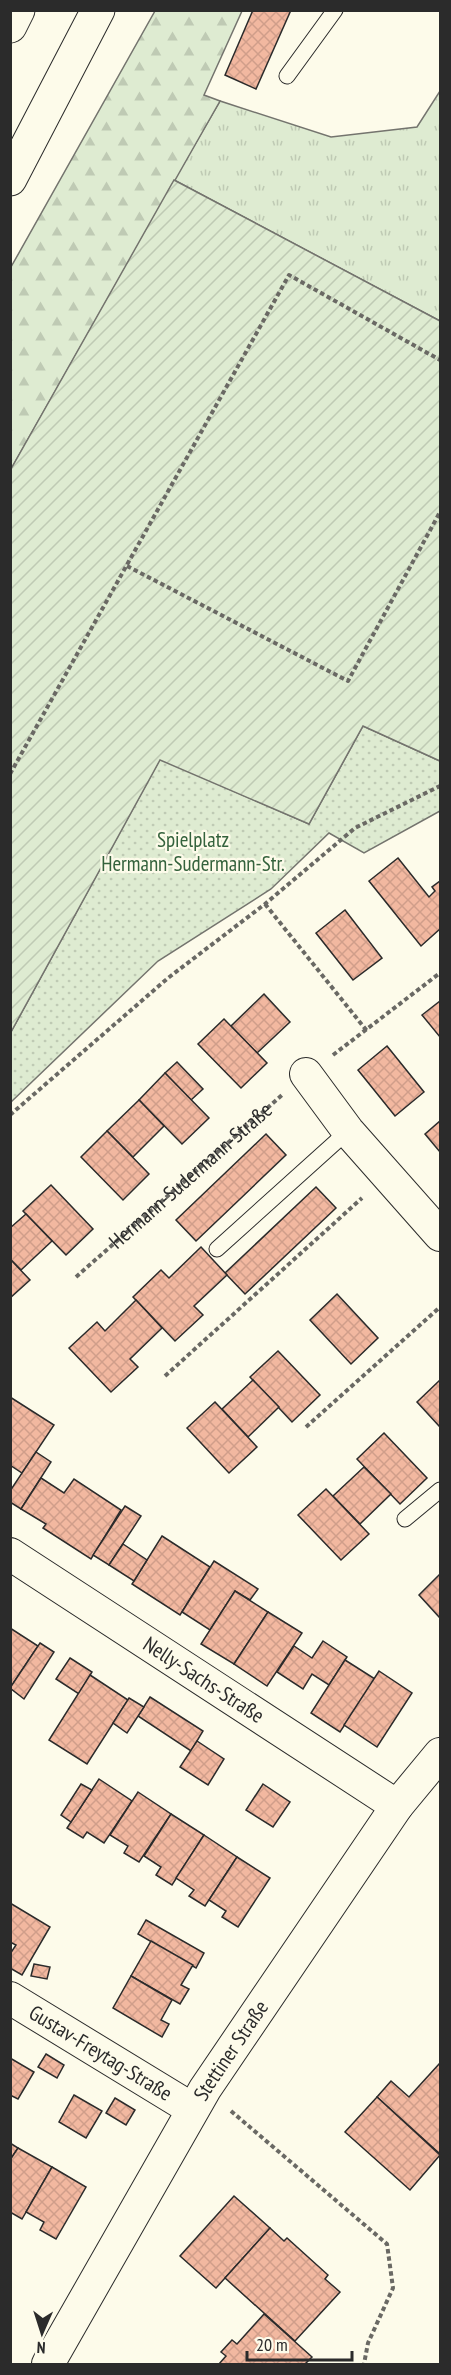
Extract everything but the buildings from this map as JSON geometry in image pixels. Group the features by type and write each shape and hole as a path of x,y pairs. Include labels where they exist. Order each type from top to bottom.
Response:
{"highway":[{"path":"10,26 18,10"},
{"path":"10,179 98,10"}],"street":[{"path":"306,1074 348,1131 441,1235"},
{"name":"Nelly-Sachs-Straße","path":"10,1554 397,1806"},
{"name":"Stettiner Straße","path":"48,2364 198,2099 397,1806 441,1754"},
{"name":"Gustav-Freytag-Straße","path":"10,1998 198,2099"}],"lane":[{"path":"287,76 335,10"},
{"path":"217,1249 348,1131"},
{"path":"405,1520 441,1490"}],"path":[{"path":"10,774 289,274 441,360"},
{"path":"127,566 348,681 441,512"},
{"path":"10,1115 168,978 265,904 355,828 441,786"},
{"path":"265,904 367,1031"},
{"name":"Hermann-Sudermann-Straße","path":"76,1277 306,1074 367,1031 441,972"},
{"path":"165,1376 387,1175"},
{"path":"306,1426 441,1307"},
{"path":"198,2099 387,2244 393,2288 368,2343 364,2364"}],"green space":[{"path":"155,11 242,11 204,95 220,101 11,469 11,267"},
{"path":"440,91 440,321 174,180 220,101 331,137 417,127"},
{"path":"174,180 440,321 440,761 363,726 309,824 160,760 11,1032 11,469"},
{"name":"Spielplatz Hermann-Sudermann-Str.","path":"363,726 440,761 440,811 364,853 329,833 271,889 158,961 11,1102 11,1032 160,759 309,824"}]}
